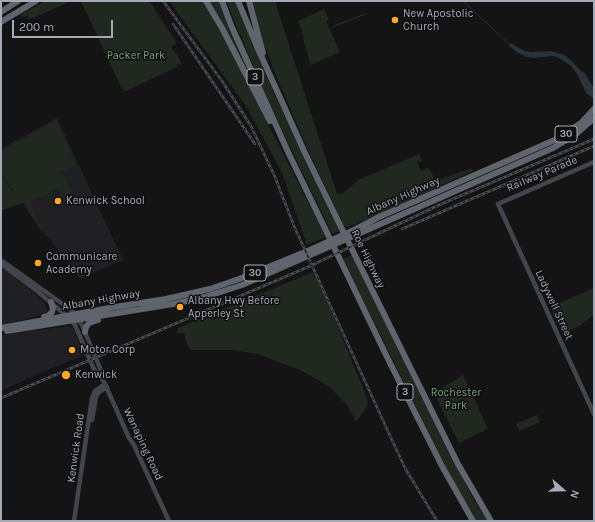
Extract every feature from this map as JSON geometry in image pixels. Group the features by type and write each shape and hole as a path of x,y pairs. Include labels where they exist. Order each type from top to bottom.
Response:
{"highway":[{"path":"1,12 18,1"},
{"path":"1,22 36,1"},
{"path":"206,1 288,152"},
{"name":"3","path":"222,1 231,25 288,152 398,379 443,468 473,521"},
{"name":"Roe Highway","path":"238,1 305,153 458,464 491,521"},
{"path":"249,1 271,78"},
{"name":"Albany Highway","path":"355,233 379,217 557,139 581,123 594,109"},
{"name":"Albany Highway","path":"1,332 174,304 218,294 242,285 311,252 553,148 575,135 594,118"},
{"name":"Albany Highway","path":"1,328 166,299 210,289 301,257"},
{"path":"16,325 23,321 50,315 53,310 50,302"},
{"path":"85,332 86,327 90,322 110,318 114,314"}],"main road":[{"name":"Railway Parade","path":"498,204 594,162"},
{"name":"Ladywell Street","path":"498,204 594,414"},
{"name":"Wanaping Road","path":"1,260 66,306 74,314 76,326 85,350 95,371 100,375 106,386 169,521"},
{"path":"1,264 67,316 75,320"},
{"name":"Wanaping Road","path":"75,320 85,332 100,368 100,375"},
{"path":"89,342 87,349 85,350 93,352"},
{"name":"Kenwick Road","path":"76,521 96,397 98,393 106,386"}],"shaded area":[{"path":"510,43 525,51 551,51 564,55 585,73 594,89 594,99 586,93 577,74 570,65 557,57 552,56 534,58 527,57 518,53 509,46"},
{"name":"Kenwick School","path":"57,118 123,260 80,279 47,236 41,231 1,171 1,149"},
{"path":"1,267 24,284 45,303 47,313 1,325"},
{"path":"69,326 73,328 84,355 1,391 1,335"}],"green space":[{"path":"45,1 71,1 31,19 27,16 24,17 20,15"},
{"name":"Packer Park","path":"81,1 149,1 177,43 171,46 182,65 176,64 177,67 126,91 122,89"},
{"path":"169,1 203,1 216,22 326,237 307,245 282,173 246,106"},
{"path":"208,1 219,1 249,73 247,74"},
{"path":"226,1 236,1 274,94 340,231 332,234 267,98"},
{"path":"251,1 275,1 337,194 342,194 358,180 419,154 422,161 417,162 421,171 429,168 436,181 472,168 473,171 382,213 348,227 344,226 309,152 275,73 260,33"},
{"path":"324,9 329,20 326,21 340,52 310,65 304,38 298,21"},
{"path":"57,120 76,165 51,175 57,173 65,176 72,193 62,197 57,189 30,203 42,229 41,230 24,202 1,211 1,174 12,191 16,189 12,190 1,173 1,152"},
{"path":"352,255 448,451 474,500 488,521 477,521 456,486 434,443 343,259"},
{"path":"313,272 326,297 366,396 368,405 356,422 348,406 330,387 300,370 258,354 231,350 191,350 187,345 184,333 177,333 178,328"},
{"path":"594,288 594,314 581,325 564,334 562,333 551,309 552,306"},
{"name":"Rochester Park","path":"463,375 488,429 459,443 434,393"},
{"path":"537,415 540,422 519,431 516,424"}],"waterway":[{"path":"463,1 509,44"},
{"path":"332,27 365,14"}],"railway":[{"path":"163,1 222,81 251,126 275,177 294,226 405,468 437,521"},
{"path":"173,24 255,144"},
{"path":"1,398 308,267 439,205 594,139"},
{"path":"402,229 594,146"}],"place":[{"name":"New Apostolic Church","path":"395,20"},
{"name":"Kenwick School","path":"58,201"},
{"name":"Communicare Academy","path":"38,263"},
{"name":"Albany Hwy Before Apperley St","path":"180,307"},
{"name":"Motor Corp","path":"72,350"},
{"name":"Kenwick","path":"66,375"}]}
